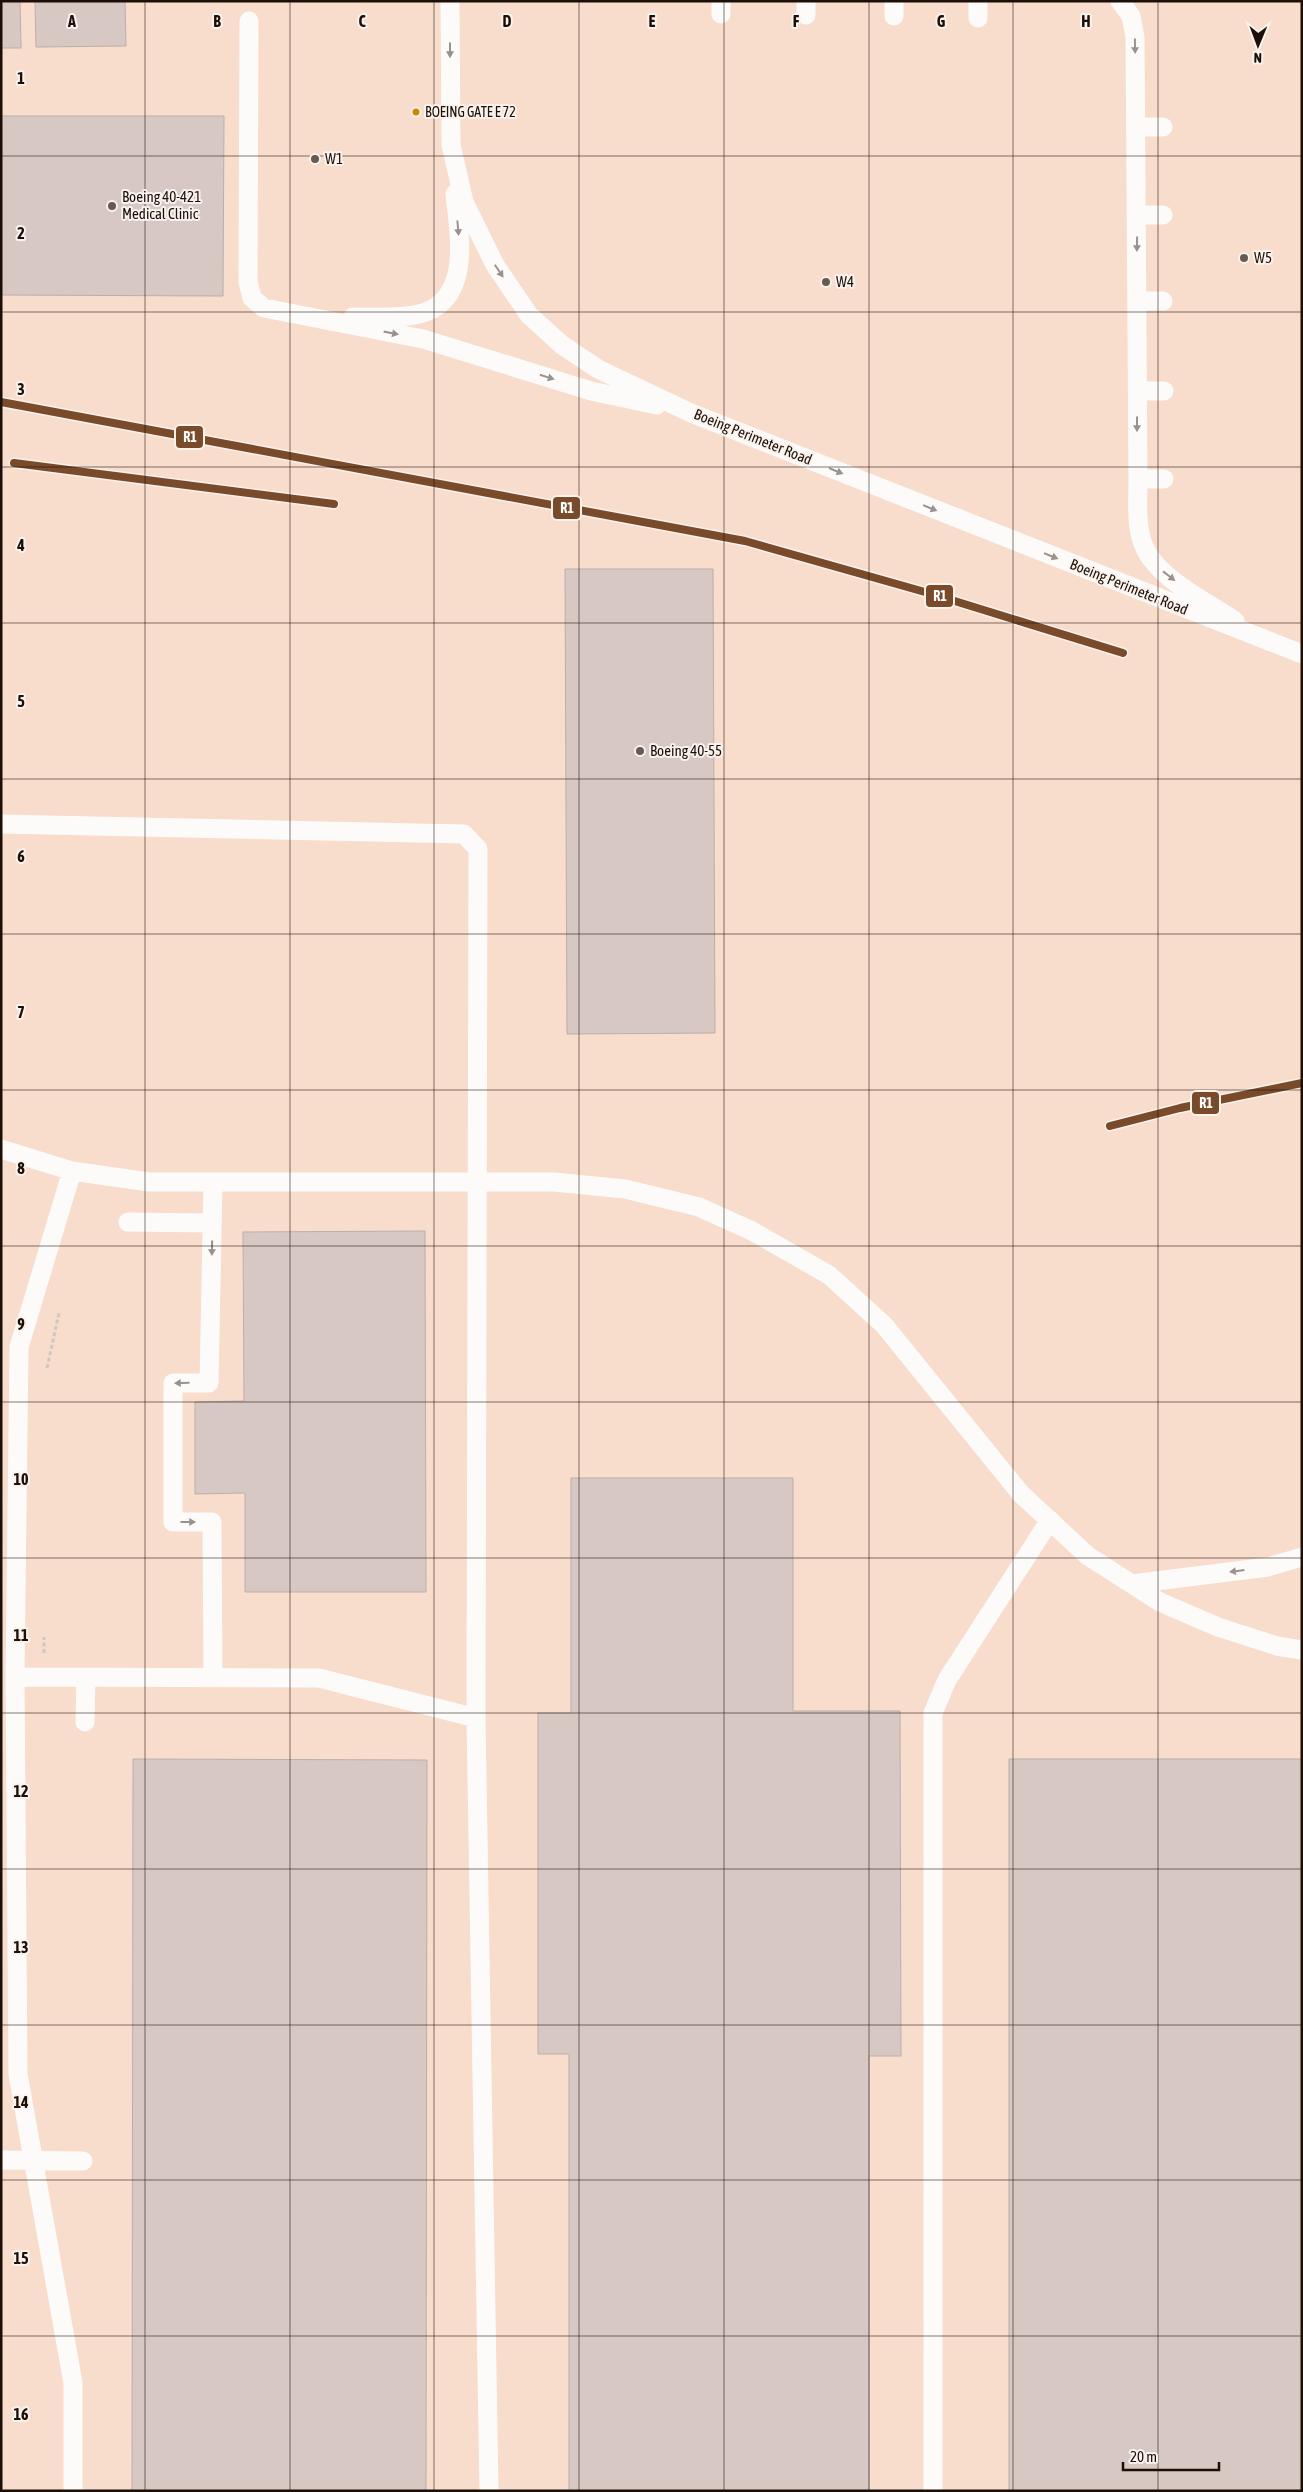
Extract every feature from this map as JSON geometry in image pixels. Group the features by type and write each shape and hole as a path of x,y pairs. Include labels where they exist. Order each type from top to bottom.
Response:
{"lane":[{"name":"Boeing Perimeter Road","path":"450,1 450,145 464,202 495,265 530,316 562,345 598,369 692,413 1269,643 1302,654"},
{"path":"1120,1 1131,16 1135,37 1138,479 1139,521 1142,542 1164,574 1269,643"},
{"path":"249,21 248,282 252,298 264,308 422,339 591,390 692,413"},
{"path":"1137,127 1163,127"},
{"path":"308,317 402,317 421,314 438,304 451,290 459,272 460,253 450,145"},
{"path":"1137,216 1163,215"},
{"path":"1137,301 1163,301"},
{"path":"1137,391 1164,391"},
{"path":"1138,479 1164,479"},
{"path":"1,824 464,834 478,849 475,1180 476,1718 489,2491"},
{"path":"1,1149 72,1171 149,1182 475,1180 554,1182 625,1189 699,1207 752,1232 829,1275 884,1325 1022,1494 1088,1556 1160,1602 1218,1627 1277,1646 1302,1650"},
{"path":"72,1171 10,1347 15,1676 8,1707 18,2074 73,2383 73,2491"},
{"path":"212,1677 212,1522 173,1522 173,1383 210,1383 213,1182"},
{"path":"128,1222 212,1223"},
{"path":"933,2491 933,1713 947,1680 1050,1520"},
{"path":"1132,1584 1268,1567 1302,1557"},
{"path":"1268,1567 1302,1572"},
{"path":"15,1676 319,1678 476,1718"},
{"path":"85,1722 86,1677"},
{"path":"1,2160 83,2161"}],"shaded area":[{"path":"1,1 1302,1 1302,2491 1,2491"}],"building":[{"path":"1,1 20,1 21,48 1,48"},
{"path":"35,1 125,1 126,46 36,47"},
{"name":"Boeing 40-421 Medical Clinic","path":"1,116 224,116 223,296 1,295"},
{"name":"Boeing 40-55","path":"565,569 713,569 715,1033 567,1034"},
{"path":"425,1231 426,1592 245,1592 245,1493 195,1494 195,1402 244,1401 243,1232"},
{"path":"571,1478 793,1478 793,1711 900,1711 901,2056 869,2056 869,2491 569,2491 569,2054 538,2054 538,1713 571,1713"},
{"path":"133,1759 427,1760 426,2491 132,2491"},
{"path":"1009,1759 1302,1759 1302,2491 1009,2491"}],"transit line":[{"name":"R1","path":"1,402 745,541 932,594 1123,653"},
{"name":"R1","path":"14,463 334,504"},
{"name":"R1","path":"1110,1126 1180,1108 1302,1083"}],"place":[{"name":"BOEING GATE E 72","path":"416,112"},
{"name":"W1","path":"315,159"},
{"name":"Boeing 40-421 Medical Clinic","path":"112,206"},
{"name":"W5","path":"1244,258"},
{"name":"W4","path":"826,282"},
{"name":"Boeing 40-55","path":"640,751"}]}
